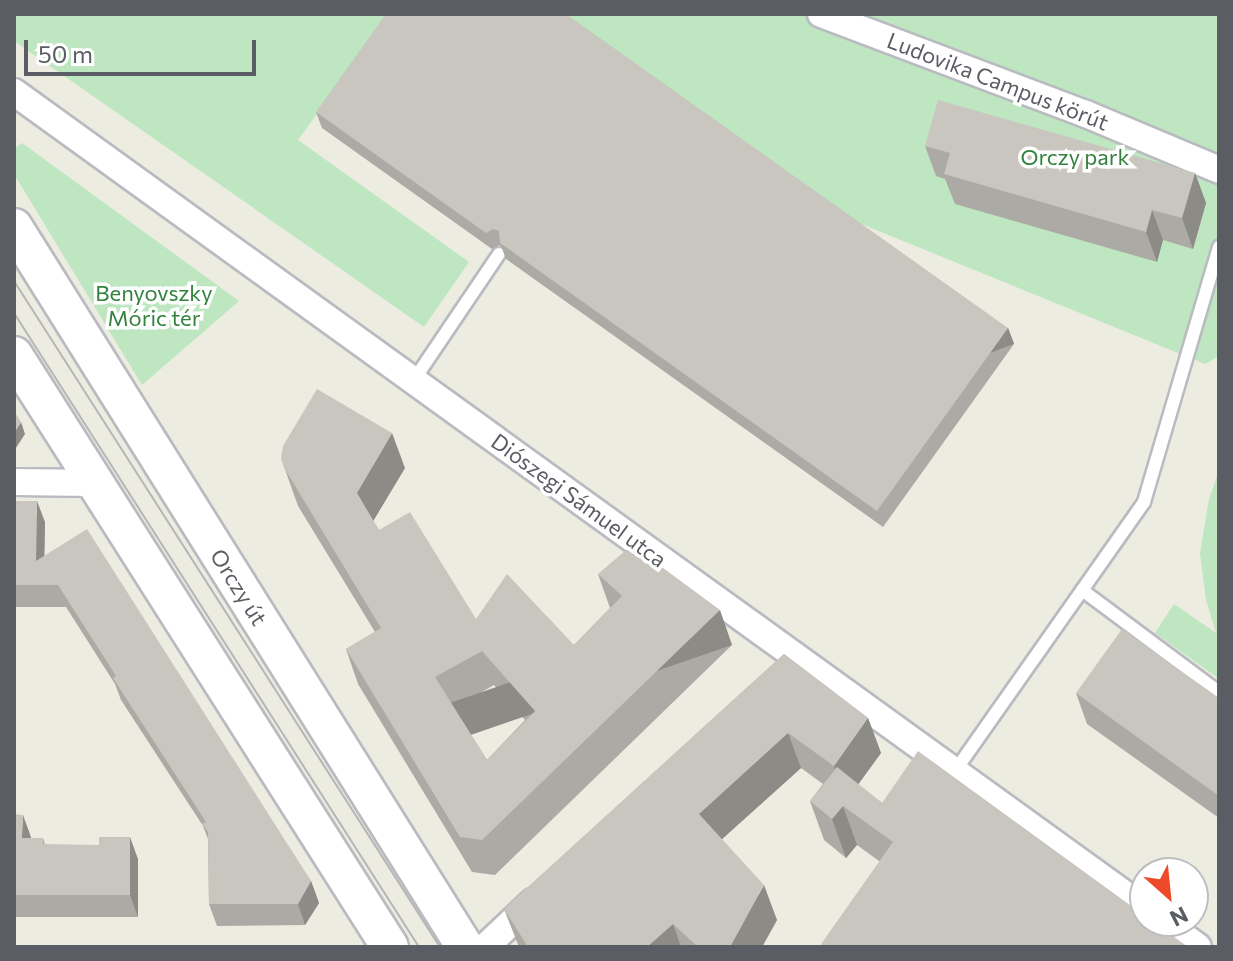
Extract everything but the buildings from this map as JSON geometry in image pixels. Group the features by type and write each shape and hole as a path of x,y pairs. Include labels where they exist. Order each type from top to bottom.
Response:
{"street":[{"name":"Ludovika Campus körút","path":"821,14 1086,114 1219,170"},
{"name":"Diószegi Sámuel utca","path":"14,92 1129,897"},
{"name":"Orczy út","path":"14,227 465,947"},
{"path":"14,355 390,947"},
{"path":"14,482 93,483"},
{"path":"774,679 797,657"},
{"path":"485,947 554,883"}],"lane":[{"path":"955,771 1144,502 1219,247"},
{"path":"414,380 499,254"},
{"path":"1082,590 1219,692"}],"green space":[{"path":"14,14 389,14 298,140 469,262 424,327 14,41"},
{"name":"Orczy park","path":"565,14 1219,14 1219,356 1205,364 832,212"},
{"name":"Benyovszky Móric tér","path":"22,143 239,301 142,385 14,174 14,149"},
{"path":"1219,471 1219,679 1155,633 1174,604 1216,633 1206,600 1200,553 1209,499"}],"tram line":[{"path":"14,281 440,947"},
{"path":"14,313 419,947"}]}
